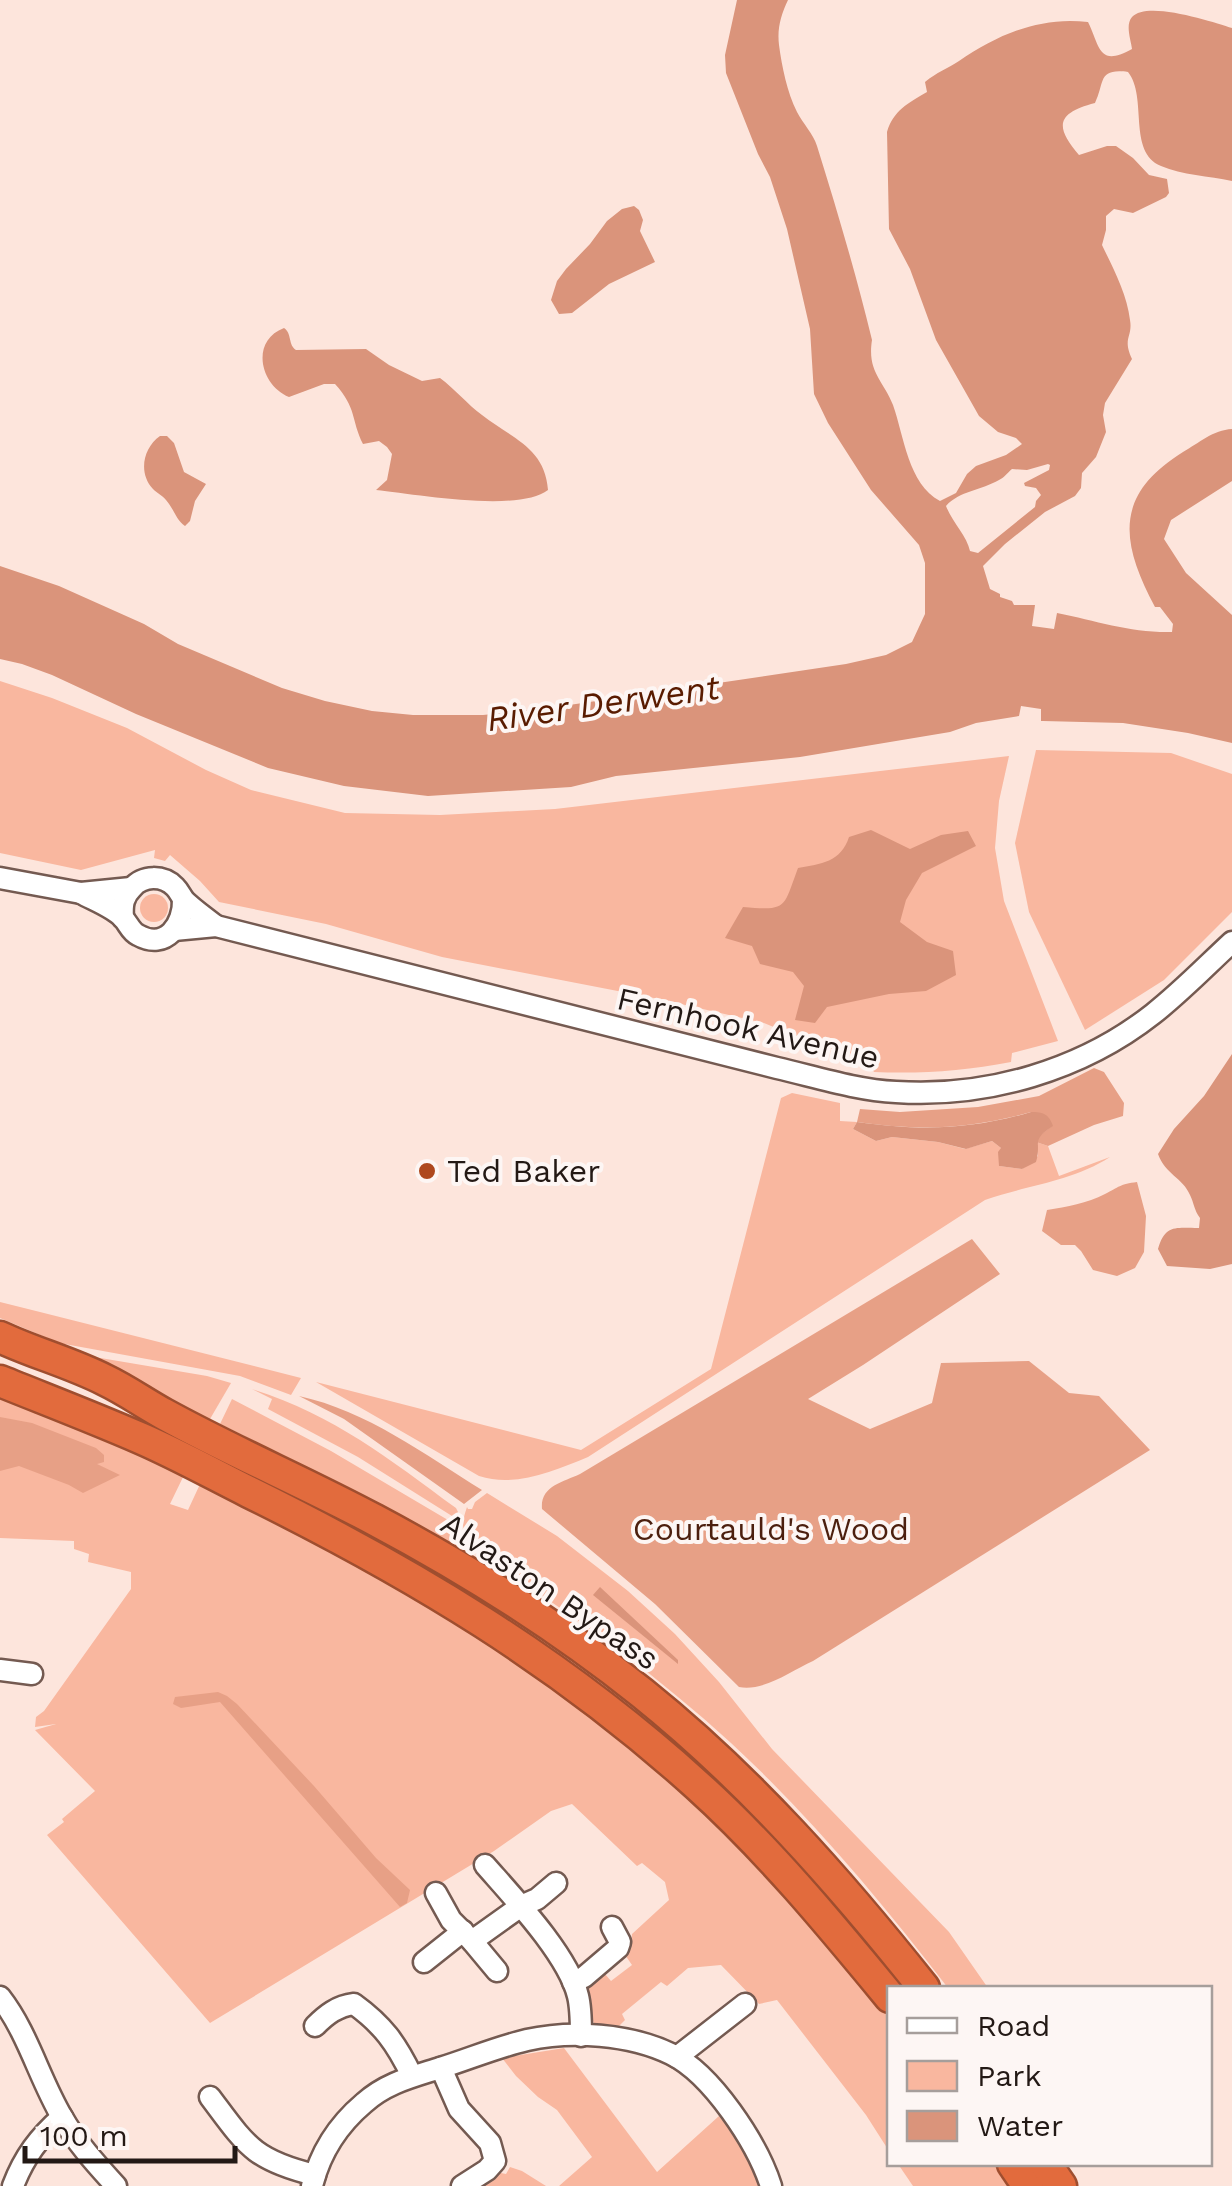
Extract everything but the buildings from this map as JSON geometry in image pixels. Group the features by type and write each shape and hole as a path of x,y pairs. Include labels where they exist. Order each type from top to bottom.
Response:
{"highway":[{"name":"Alvaston Bypass","path":"0,1337 104,1379 164,1414 372,1518 515,1600 685,1729 764,1802 858,1905 922,1986"},
{"path":"0,1354 164,1414"},
{"name":"Alvaston Bypass","path":"0,1381 142,1439 281,1508 426,1586 561,1674 636,1732 736,1822 830,1924 887,1993"}],"street":[{"name":"Fernhook Avenue","path":"0,878 81,893 131,888 146,878 164,879 216,926"},
{"path":"122,918 124,898 131,888"},
{"name":"Fernhook Avenue","path":"81,893 122,918 133,932 146,939 161,939 174,930 216,926 777,1068 896,1092 945,1092 991,1086 1059,1067 1104,1046 1152,1015 1232,942"},
{"path":"174,930 184,912 183,899"},
{"path":"1,1676 32,1674"},
{"path":"485,1864 529,1902 566,1966 579,1998 582,2036"},
{"path":"424,1962 556,1883"},
{"path":"436,1893 452,1920 496,1971"},
{"path":"573,1982 618,1948 620,1942 612,1928"},
{"path":"0,1997 22,2030 62,2117 116,2186"},
{"path":"315,2026 330,2012 354,2004 395,2042 412,2076"},
{"path":"677,2057 745,2004"},
{"path":"210,2098 246,2145 270,2161 313,2180 326,2148 349,2117 381,2090 412,2076 531,2039 620,2039 677,2057 708,2084 733,2116 762,2163 771,2186"},
{"path":"441,2068 459,2109 503,2162 462,2186"},
{"path":"13,2186 23,2160 62,2117"}],"green space":[{"path":"0,681 127,728 251,790 345,813 440,815 555,809 1009,756 999,801 995,848 1004,901 1058,1041 1012,1053 1011,1062 994,1065 909,1073 874,1072 865,1057 819,1046 764,1023 442,957 326,924 219,902 170,855 165,861 154,858 155,850 81,870 0,853"},
{"path":"1036,750 1171,753 1232,774 1232,912 1164,980 1085,1030 1029,912 1015,843"},
{"path":"154,894 164,898 168,908 164,918 154,922 144,918 140,908 144,898"},
{"path":"1094,1068 1104,1072 1124,1103 1123,1116 1048,1146 1036,1142 1052,1126 1031,1112 945,1127 857,1122 860,1109 900,1112 978,1107 1039,1096"},
{"path":"792,1093 840,1103 840,1121 857,1122 853,1129 876,1141 892,1137 965,1149 992,1141 1001,1148 999,1166 1022,1169 1038,1156 1036,1142 1048,1146 1059,1176 1110,1157 1064,1178 985,1200 588,1457 534,1476 506,1480 479,1476 316,1382 581,1450 711,1369 781,1098"},
{"path":"1137,1182 1146,1216 1144,1252 1135,1268 1117,1276 1093,1270 1075,1245 1061,1245 1042,1231 1047,1210 1084,1202"},
{"name":"Courtauld's Wood","path":"972,1239 1000,1274 808,1399 870,1429 932,1403 941,1363 1029,1361 1069,1393 1099,1396 1150,1450 813,1661 767,1684 748,1688 739,1687 655,1604 542,1509 545,1495 554,1486"},
{"path":"0,1302 301,1378 291,1395 240,1376 59,1343 0,1318"},
{"path":"59,1351 207,1376 231,1383 210,1419"},
{"path":"252,1389 335,1425 456,1508 457,1516 268,1409 272,1399"},
{"path":"0,1394 185,1473 170,1504 188,1510 201,1482 496,1640 699,1800 820,1932 887,2016 887,2148 777,2000 759,2004 721,1965 688,1968 667,1986 661,1982 622,2014 625,2020 617,2028 594,2023 588,1989 605,1974 611,1981 632,1965 623,1952 631,1946 632,1934 669,1900 665,1882 642,1863 637,1866 572,1804 551,1811 494,1851 210,2023 47,1835 95,1791 35,1730 56,1724 35,1727 36,1717 131,1589 131,1572 88,1562 89,1554 74,1549 74,1541 0,1538"},
{"path":"299,1396 371,1423 482,1490 464,1504 344,1419"},
{"path":"232,1399 331,1451 453,1523 465,1553 347,1487 220,1424"},
{"path":"0,1417 32,1423 96,1448 104,1455 104,1462 97,1464 120,1475 83,1493 19,1466 0,1471"},
{"path":"487,1493 557,1536 628,1591 675,1634 772,1749 949,1932 987,1986 946,1986 844,1861 731,1743 610,1644 481,1555 463,1528 467,1507 472,1509"},
{"path":"218,1692 237,1704 376,1858 410,1890 407,1903 400,1907 220,1702 181,1708 173,1704 175,1697"},
{"path":"564,2048 657,2172 719,2116 747,2150 760,2186 559,2186 592,2157 557,2110 538,2097 502,2058"},
{"path":"899,2166 1001,2166 1015,2186 913,2186"},
{"path":"510,2167 546,2186 478,2186 496,2172 506,2174"}],"water":[{"name":"River Derwent","path":"737,0 788,0 779,39 788,88 815,141 824,170 866,315 874,368 893,405 914,471 929,493 940,501 956,493 976,466 1006,455 1022,444 998,432 979,416 936,340 910,269 889,229 887,132 893,118 927,92 925,82 934,76 988,43 1036,25 1088,22 1102,52 1112,56 1132,49 1129,24 1140,12 1165,11 1232,28 1232,181 1178,171 1151,159 1144,149 1137,95 1128,72 1107,75 1095,103 1073,111 1063,122 1066,136 1079,155 1116,146 1149,175 1167,179 1169,193 1133,213 1114,209 1106,216 1102,245 1126,301 1132,359 1105,403 1106,432 1096,457 1082,473 1081,488 1075,496 1045,512 983,566 990,589 1000,597 1014,605 1035,605 1032,626 1054,629 1057,613 1128,629 1172,632 1173,624 1160,607 1155,607 1135,561 1130,521 1135,503 1161,468 1206,437 1232,429 1232,481 1171,520 1164,539 1186,573 1232,615 1232,743 1123,723 1041,721 1041,709 1021,706 1019,716 950,732 800,757 616,776 571,787 428,796 344,786 268,768 52,675 0,659 0,566 59,586 144,624 178,644 282,688 372,711 413,715 483,715 542,709 846,664 886,655 912,642 925,614 925,563 919,545 871,490 814,394 810,329 787,229 770,177 726,73 725,55","holes":["1050,465 1049,470 1024,483 1041,495 1035,507 978,553 970,551 946,506 957,497 1001,479 1012,469"]},
{"path":"634,206 643,220 640,231 655,262 609,284 572,313 559,314 551,300 557,281 607,221 622,209"},
{"path":"284,328 296,350 366,349 422,381 440,378 533,453 548,490 534,497 491,501 376,490 387,480 392,454 379,441 363,444 350,407 335,384 289,397 271,383 263,352 273,334"},
{"path":"160,436 167,436 174,443 184,472 206,484 185,526 145,476 146,454"},
{"path":"871,830 910,849 941,835 968,831 976,846 922,873 906,900 900,922 927,942 953,951 956,975 926,991 827,1007 815,1023 795,1020 804,986 793,972 760,964 752,946 725,938 743,907 782,904 798,868 835,857 849,837"},
{"path":"1232,1054 1232,1264 1210,1269 1167,1266 1158,1249 1164,1235 1172,1229 1199,1228 1200,1218 1187,1189 1158,1154"},
{"path":"1031,1112 1045,1114 1053,1126 1039,1139 1036,1162 1022,1169 999,1166 1001,1148 992,1141 966,1149 892,1137 876,1141 853,1129 857,1122 924,1128 966,1125"},
{"path":"600,1587 678,1660 678,1664 593,1595"}],"place":[{"name":"Ted Baker","path":"427,1171"}]}
